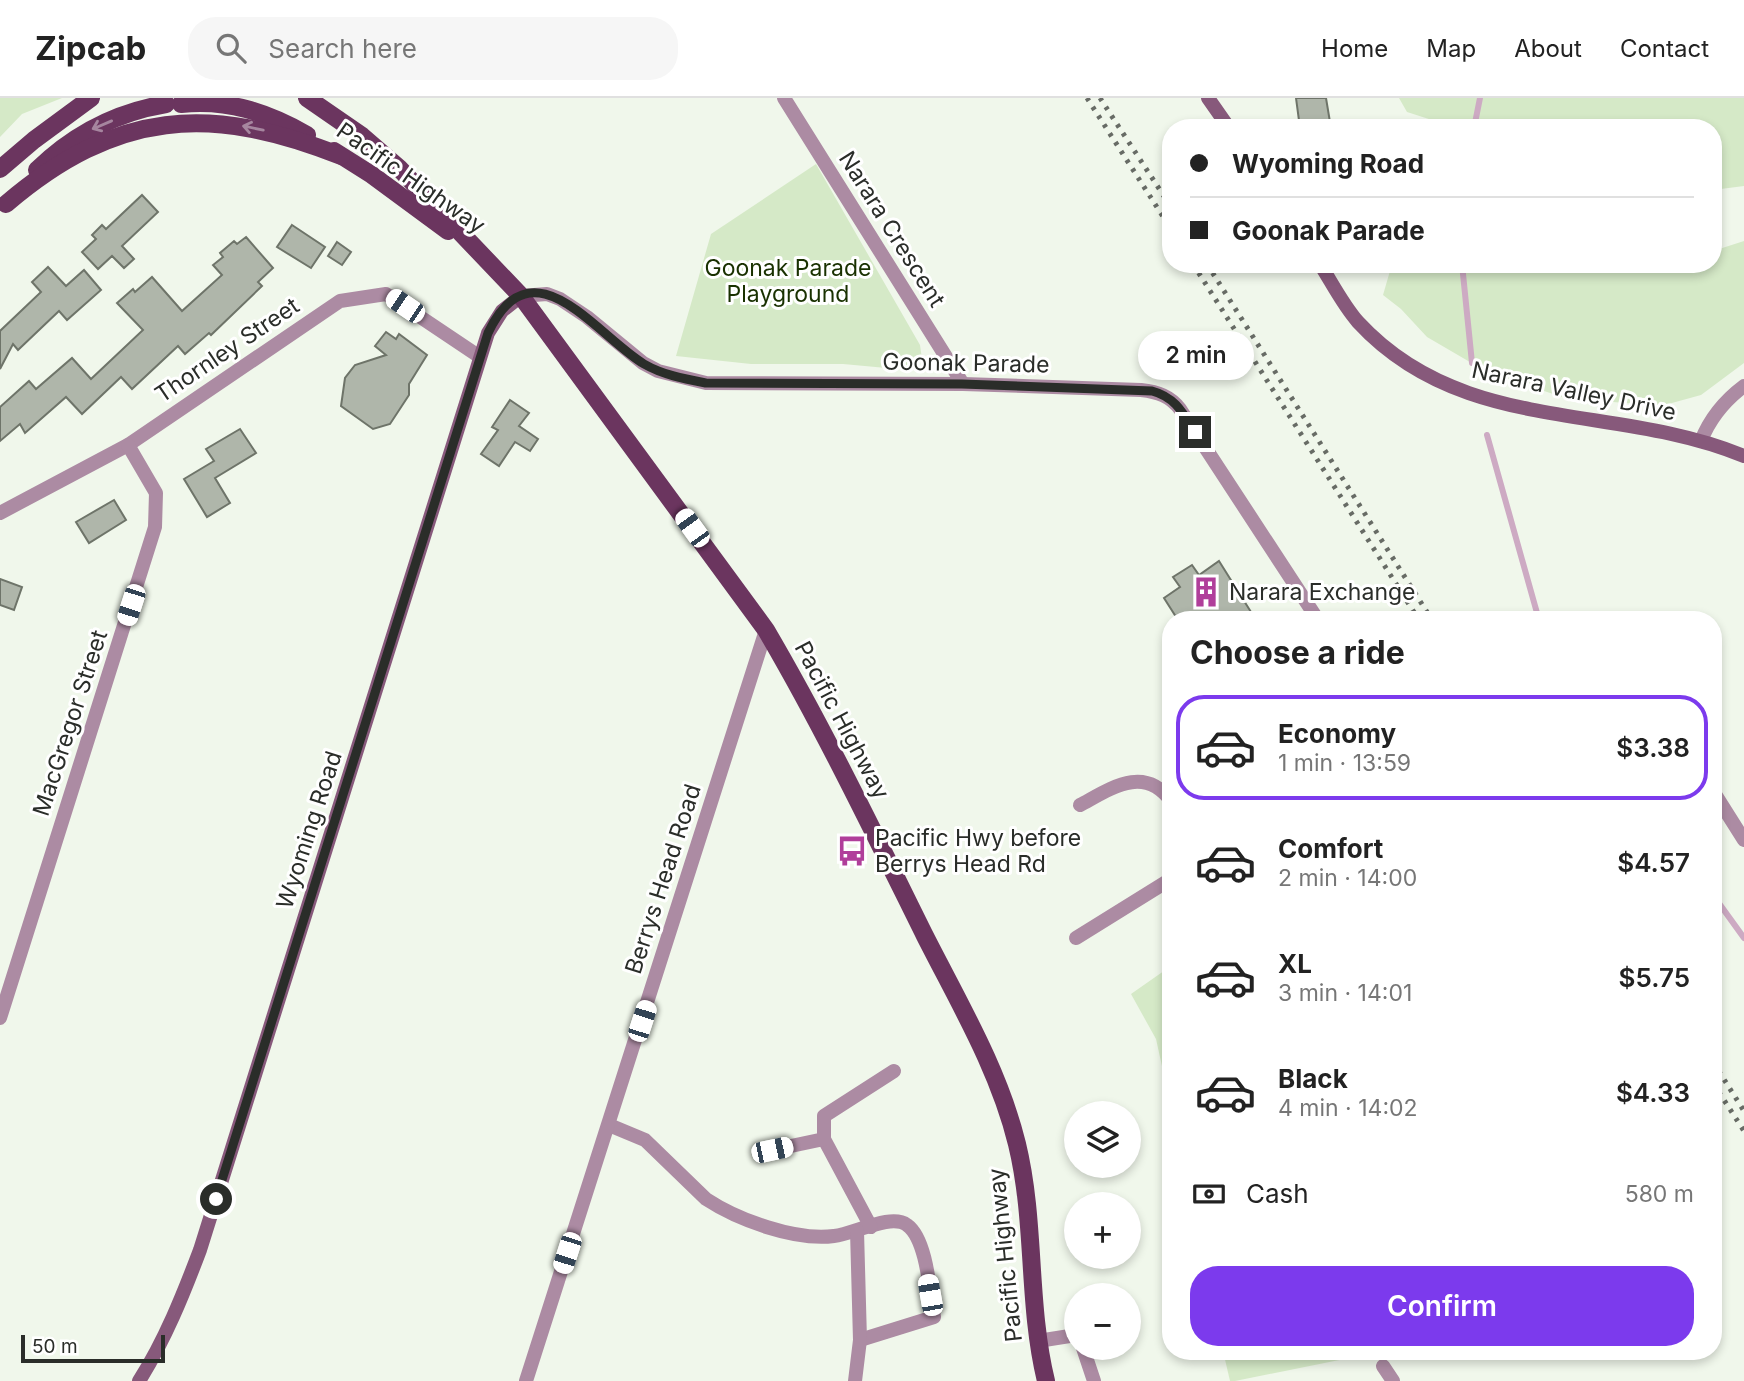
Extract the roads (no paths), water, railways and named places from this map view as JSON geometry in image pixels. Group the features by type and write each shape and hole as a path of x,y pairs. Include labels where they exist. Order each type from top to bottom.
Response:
{"main road":[{"path":"0,169 91,98"},
{"name":"Pacific Highway","path":"307,98 362,136 400,168 521,296 766,630 818,723 1004,1095 1018,1146 1028,1200 1034,1305 1046,1381"},
{"name":"Pacific Highway","path":"3,208 38,168 79,136 136,111 174,101 206,103 252,109 291,126 414,205 492,266"},
{"path":"3,208 26,187 97,145 159,125 205,122 236,125 290,138 341,156"}],"street":[{"name":"Narara Crescent","path":"784,98 962,384"},
{"path":"1210,99 1223,119"},
{"name":"Narara Valley Drive","path":"1326,273 1356,320 1418,371 1450,387 1492,400 1701,441 1744,456"},
{"name":"Thornley Street","path":"0,513 128,445 340,301 386,293 480,357"},
{"name":"Goonak Parade","path":"521,296 538,293 560,299 587,317 643,363 658,371 706,383 962,384 1141,390 1167,397 1180,409 1312,611"},
{"name":"Wyoming Road","path":"139,1381 172,1320 200,1250 480,357 496,317 521,296"},
{"path":"1701,441 1707,426 1719,409 1744,386"},
{"name":"MacGregor Street","path":"0,1018 155,527 156,493 128,445"},
{"name":"Berrys Head Road","path":"526,1381 766,630"},
{"path":"1080,805 1118,784 1151,784 1162,790"},
{"path":"1722,805 1744,840"},
{"path":"1076,938 1162,885"},
{"path":"855,1381 860,1340 864,1229 824,1139 824,1116 894,1071"},
{"path":"609,1125 645,1140 700,1194 733,1214 803,1235 834,1237 897,1220 904,1223 915,1233 922,1251 934,1317 860,1340"},
{"path":"772,1150 824,1139"},
{"path":"1038,1341 1064,1337"},
{"path":"1087,1360 1094,1381"},
{"path":"1383,1366 1393,1381"}],"waterway":[{"path":"1476,119 1480,98"},
{"path":"1463,273 1472,363"},
{"path":"1487,435 1536,611"},
{"path":"1722,907 1744,938"}],"railway":[{"path":"1087,98 1162,215"},
{"path":"1100,98 1162,193"},
{"path":"1199,273 1413,611"},
{"path":"1213,273 1426,611"},
{"path":"1722,1076 1744,1111"},
{"path":"1722,1097 1744,1131"}],"place":[{"name":"Narara Exchange","path":"1206,592"},
{"name":"Pacific Hwy before Berrys Head Rd","path":"852,851"}],"park label":[{"name":"Goonak Parade Playground","path":"788,281"}]}
